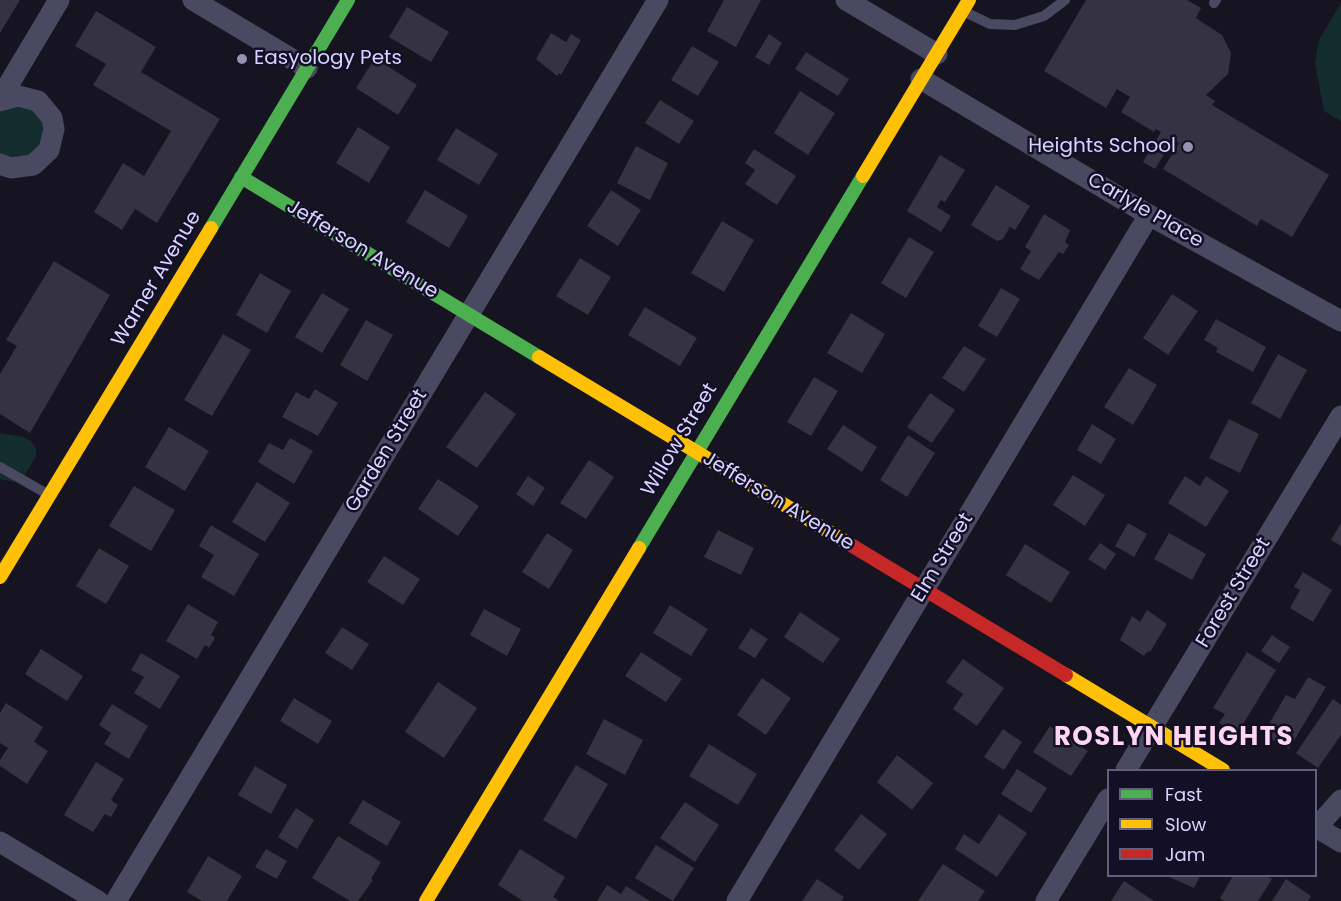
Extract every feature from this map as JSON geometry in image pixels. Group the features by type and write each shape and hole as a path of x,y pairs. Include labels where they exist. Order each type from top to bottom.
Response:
{"street":[{"path":"0,100 59,0"},
{"path":"193,0 307,68"},
{"name":"Warner Avenue","path":"0,578 348,0"},
{"name":"Garden Street","path":"116,901 658,0"},
{"path":"846,0 937,54"},
{"name":"Willow Street","path":"426,901 966,5"},
{"name":"Carlyle Place","path":"921,79 1149,215 1341,321"},
{"path":"0,100 18,96 38,102 52,118 54,129 49,150 33,165 11,168 0,164"},
{"name":"Jefferson Avenue","path":"241,177 1220,769"},
{"name":"Elm Street","path":"737,901 1149,215"},
{"name":"Forest Street","path":"1127,769 1341,416"},
{"path":"1317,826 1341,800"},
{"path":"1046,901 1107,801"},
{"path":"1317,828 1341,842"},
{"path":"0,842 98,901"}],"lane":[{"path":"966,5 990,24 1015,25 1044,16 1065,0"},
{"path":"0,466 49,496"}],"green space":[{"path":"1341,3 1341,121 1324,111 1315,63 1319,40"},
{"path":"0,101 38,101 49,150 0,164"},
{"path":"0,433 24,437 31,441 36,449 36,456 22,480 13,482 0,479"}],"building":[{"path":"0,0 20,0 0,33"},
{"path":"724,0 761,0 736,47 707,31"},
{"path":"1086,0 1187,0 1201,8 1196,18 1222,35 1231,53 1228,74 1206,95 1215,101 1212,105 1329,175 1292,237 1261,219 1257,226 1163,169 1179,143 1173,140 1155,169 1143,162 1161,132 1156,129 1154,132 1121,112 1130,97 1117,89 1106,108 1044,71"},
{"path":"407,7 449,32 431,62 389,37"},
{"path":"96,11 156,47 141,72 220,119 157,223 135,209 122,230 94,212 123,163 144,176 171,131 93,85 106,64 75,46"},
{"path":"551,33 566,42 571,34 581,40 561,75 559,73 557,76 536,59"},
{"path":"769,34 782,43 769,65 755,57"},
{"path":"692,46 719,62 698,96 671,80"},
{"path":"806,52 849,79 838,96 795,69"},
{"path":"375,58 417,85 398,115 356,88"},
{"path":"800,91 835,113 808,155 774,133"},
{"path":"660,100 694,121 679,144 645,123"},
{"path":"358,127 390,147 369,183 336,163"},
{"path":"456,128 498,154 479,185 437,160"},
{"path":"636,146 668,163 650,200 617,183"},
{"path":"754,149 796,176 777,205 745,184 755,170 745,163"},
{"path":"940,155 965,170 945,202 941,200 937,207 951,216 941,232 907,211"},
{"path":"996,185 1030,206 1015,230 1010,227 1003,239 997,241 971,225"},
{"path":"425,190 468,216 449,248 406,222"},
{"path":"611,190 641,210 618,246 587,226"},
{"path":"1044,214 1070,230 1065,242 1069,245 1063,254 1059,252 1039,280 1020,269 1031,251 1025,247"},
{"path":"722,221 754,240 724,292 691,273"},
{"path":"909,237 934,252 906,298 881,283"},
{"path":"580,258 611,277 588,315 556,296"},
{"path":"54,261 110,295 30,433 0,414 0,374 17,346 6,340"},
{"path":"260,273 291,291 267,333 236,315"},
{"path":"1001,288 1020,299 997,337 978,326"},
{"path":"322,293 349,309 322,353 295,337"},
{"path":"1172,294 1198,311 1168,355 1143,338"},
{"path":"645,307 697,338 680,366 628,335"},
{"path":"851,313 885,334 862,373 827,353"},
{"path":"1216,319 1266,347 1253,372 1216,352 1218,348 1204,340"},
{"path":"366,320 393,335 367,381 340,365"},
{"path":"223,334 251,350 212,416 184,400"},
{"path":"964,346 986,359 964,392 942,378"},
{"path":"1278,354 1307,370 1280,419 1251,403"},
{"path":"1129,368 1157,385 1133,425 1104,407"},
{"path":"814,377 838,391 811,436 787,422"},
{"path":"315,389 338,403 318,436 282,417 296,392 309,399"},
{"path":"485,392 516,414 477,468 446,447"},
{"path":"930,393 955,410 932,443 907,427"},
{"path":"1229,419 1259,434 1240,473 1209,458"},
{"path":"1092,424 1116,439 1101,464 1077,450"},
{"path":"843,425 877,447 862,472 827,449"},
{"path":"169,427 209,451 185,491 145,467"},
{"path":"908,435 935,453 907,497 880,480"},
{"path":"290,438 313,451 294,484 258,462 269,443 283,450"},
{"path":"589,460 614,477 586,519 560,503"},
{"path":"1073,475 1105,495 1085,526 1053,505"},
{"path":"528,476 545,488 533,506 516,494"},
{"path":"1185,476 1200,486 1206,476 1229,491 1206,527 1168,503"},
{"path":"438,479 479,506 458,536 418,509"},
{"path":"257,482 290,503 265,542 232,522"},
{"path":"134,486 175,510 151,551 109,526"},
{"path":"1128,523 1147,534 1134,557 1115,546"},
{"path":"1341,523 1341,546 1331,540"},
{"path":"211,525 259,554 234,596 201,577 214,555 199,546"},
{"path":"718,530 754,548 741,575 704,557"},
{"path":"547,533 573,550 549,589 522,572"},
{"path":"1169,533 1206,554 1192,580 1154,559"},
{"path":"1100,543 1116,554 1105,570 1088,559"},
{"path":"1025,544 1070,572 1051,603 1006,575"},
{"path":"99,548 129,566 106,604 76,586"},
{"path":"384,556 420,579 403,605 367,582"},
{"path":"1303,572 1332,590 1313,622 1290,608 1300,590 1294,587"},
{"path":"188,604 218,622 211,635 215,638 209,648 205,645 197,659 166,641"},
{"path":"670,605 708,629 691,656 653,633"},
{"path":"484,609 521,629 507,656 470,635"},
{"path":"1147,610 1167,624 1150,652 1148,651 1144,656 1120,640 1132,616 1140,622"},
{"path":"800,612 840,639 823,663 784,637"},
{"path":"342,627 369,644 352,670 325,653"},
{"path":"751,628 768,639 755,658 738,648"},
{"path":"1272,635 1290,647 1279,663 1261,651"},
{"path":"41,649 83,676 67,701 25,674"},
{"path":"641,652 682,679 666,702 625,676"},
{"path":"1247,652 1276,670 1237,734 1219,723 1225,714 1213,708"},
{"path":"141,653 180,676 160,709 134,693 144,677 131,670"},
{"path":"963,659 1004,688 977,726 953,709 963,694 946,682"},
{"path":"1308,677 1326,687 1289,749 1263,734 1286,695 1295,699"},
{"path":"762,678 791,698 766,735 737,715"},
{"path":"438,682 477,708 444,758 405,732"},
{"path":"294,698 332,721 318,744 280,721"},
{"path":"1333,699 1341,705 1341,735 1318,768 1296,753"},
{"path":"6,703 43,727 34,742 48,751 27,784 0,766 0,760 8,748 0,743 0,713"},
{"path":"112,704 148,726 129,759 104,744 111,733 99,725"},
{"path":"604,719 643,740 625,775 586,754"},
{"path":"1050,726 1088,751 1071,776 1033,752"},
{"path":"1003,729 1022,742 1004,770 984,757"},
{"path":"709,744 757,774 738,805 689,776"},
{"path":"897,755 933,783 912,810 877,782"},
{"path":"96,762 124,779 111,800 118,805 111,817 105,814 93,832 64,815"},
{"path":"576,765 608,784 576,839 543,820"},
{"path":"255,766 287,785 271,814 238,795"},
{"path":"1017,769 1047,788 1031,813 1001,794"},
{"path":"363,800 401,822 387,846 349,823"},
{"path":"685,802 719,825 695,862 660,838"},
{"path":"296,808 314,820 297,849 278,837"},
{"path":"861,814 887,834 859,870 834,850"},
{"path":"999,814 1027,833 997,877 955,849 964,834 979,844"},
{"path":"338,836 381,862 371,879 373,880 358,901 350,901 312,878"},
{"path":"656,845 694,868 673,901 635,878"},
{"path":"266,849 287,861 277,879 255,867"},
{"path":"520,849 565,877 553,897 559,901 523,901 498,885"},
{"path":"208,856 242,876 227,901 202,901 187,892"},
{"path":"943,864 985,891 978,901 918,901"},
{"path":"1169,877 1200,877 1194,888"},
{"path":"1232,877 1269,877 1272,879 1258,901 1224,901 1220,898"},
{"path":"817,879 844,897 841,901 802,901"},
{"path":"1286,879 1311,896 1308,901 1272,901"},
{"path":"1124,881 1154,901 1111,901"},
{"path":"607,885 621,894 626,886 650,901 597,901"}],"traffic: fast":[{"path":"211,228 348,0"},
{"path":"639,548 863,176"},
{"path":"241,177 539,357"}],"traffic: slow":[{"path":"863,176 969,0"},
{"path":"0,577 211,228"},
{"path":"539,357 846,542"},
{"path":"426,901 639,548"},
{"path":"1066,675 1221,769"}],"traffic: jam":[{"path":"846,542 1066,675"}],"place":[{"name":"Easyology Pets","path":"242,59"},
{"name":"Heights School","path":"1188,147"}],"district":[{"name":"ROSLYN HEIGHTS","path":"1174,738"}]}
